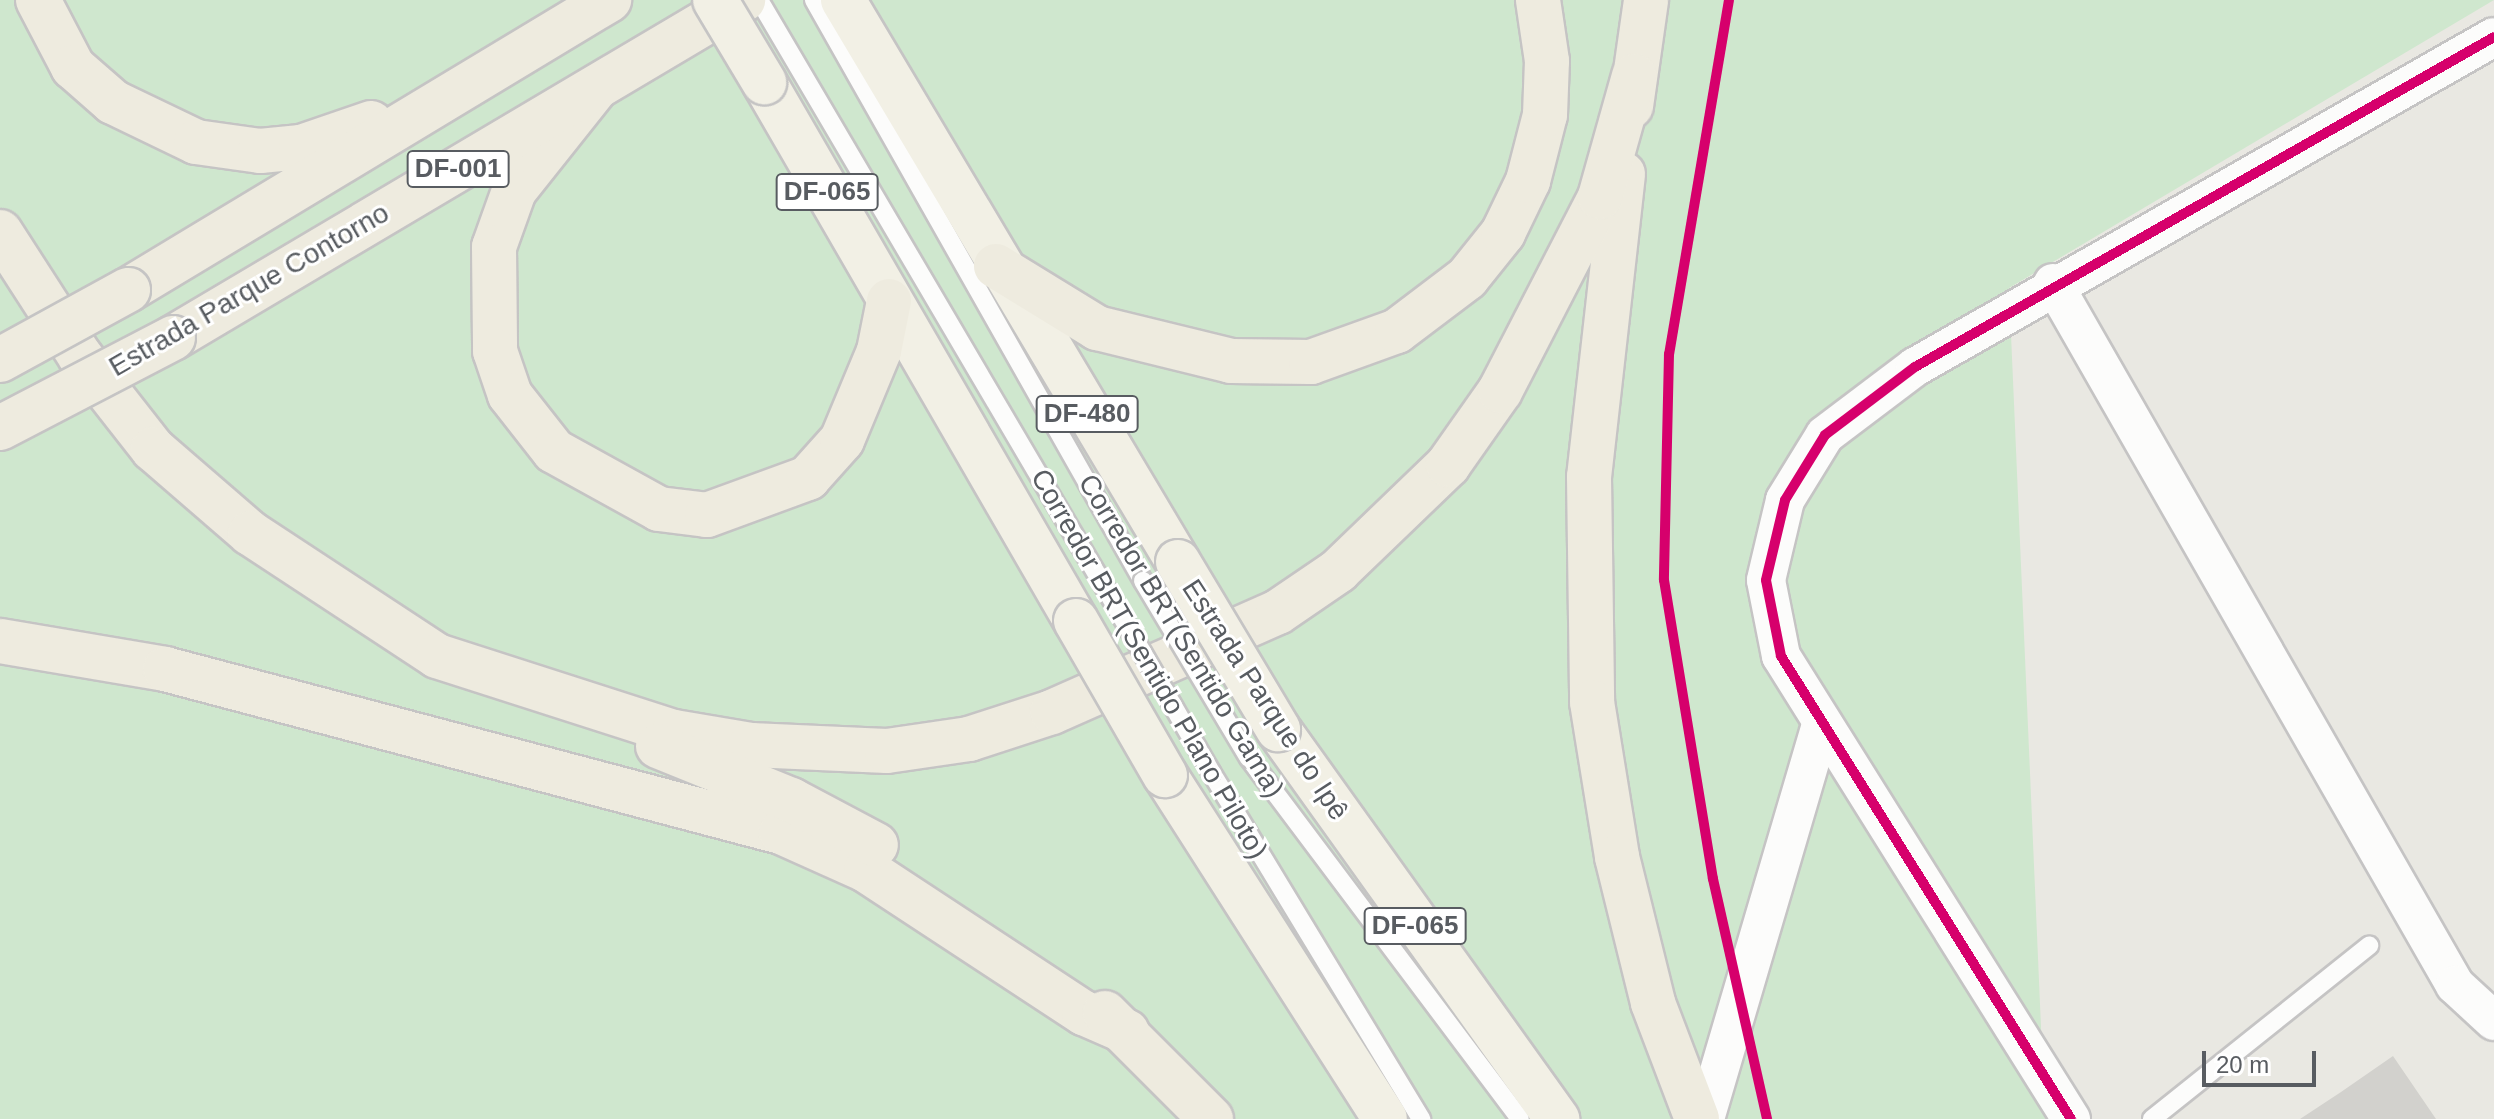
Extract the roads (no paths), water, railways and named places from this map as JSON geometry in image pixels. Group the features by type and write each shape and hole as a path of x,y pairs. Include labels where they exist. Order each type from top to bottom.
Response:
{"highway":[{"path":"38,0 73,67 113,102 196,142 260,151 301,147 467,88"},
{"name":"DF-001","path":"0,360 128,290 609,0"},
{"name":"Estrada Parque Contorno","path":"0,428 173,338 743,0"},
{"path":"996,266 1097,328 1231,361 1311,362 1397,331 1467,278 1503,233 1528,181 1545,102 1538,0"},
{"path":"1646,0 1634,76 1589,477 1592,702 1617,857 1653,1003 1697,1119"},
{"path":"0,232 80,356 153,449 250,533 437,656 567,699 736,742 887,751 969,739 1052,712 1278,612 1395,519 1448,465 1500,391 1600,197 1634,76"},
{"path":"595,89 514,191 494,247 495,351 510,395 554,451 621,493 659,509 695,513 755,502 808,478 842,440 879,351 889,301"},
{"path":"0,641 165,669 781,832 866,870 1084,1013 1127,1032"},
{"path":"567,699 672,753 791,800 941,883 1127,1032 1211,1119"}],"main road":[{"name":"DF-065","path":"715,0 781,72 889,301 1094,610 1165,775 1385,1119"},
{"name":"DF-480","path":"846,21 996,266"},
{"name":"Estrada Parque do Ipê","path":"996,266 1160,572 1264,743 1557,1119"}],"street":[{"path":"2071,1119 1821,725 1781,656 1766,580 1785,500 1825,435 1915,367 2053,283 2494,37"},
{"path":"2053,283 2455,985 2494,1021"},
{"path":"1705,1119 1821,725"}],"lane":[{"name":"Corredor BRT(Sentido Plano Piloto)","path":"759,0 781,72 1094,610 1211,772 1421,1119"},
{"name":"Corredor BRT(Sentido Gama)","path":"814,0 846,21 1160,572"},
{"name":"Corredor BRT(Sentido Gama)","path":"1264,743 1520,1119"},
{"path":"2152,1119 2369,946"}]}
